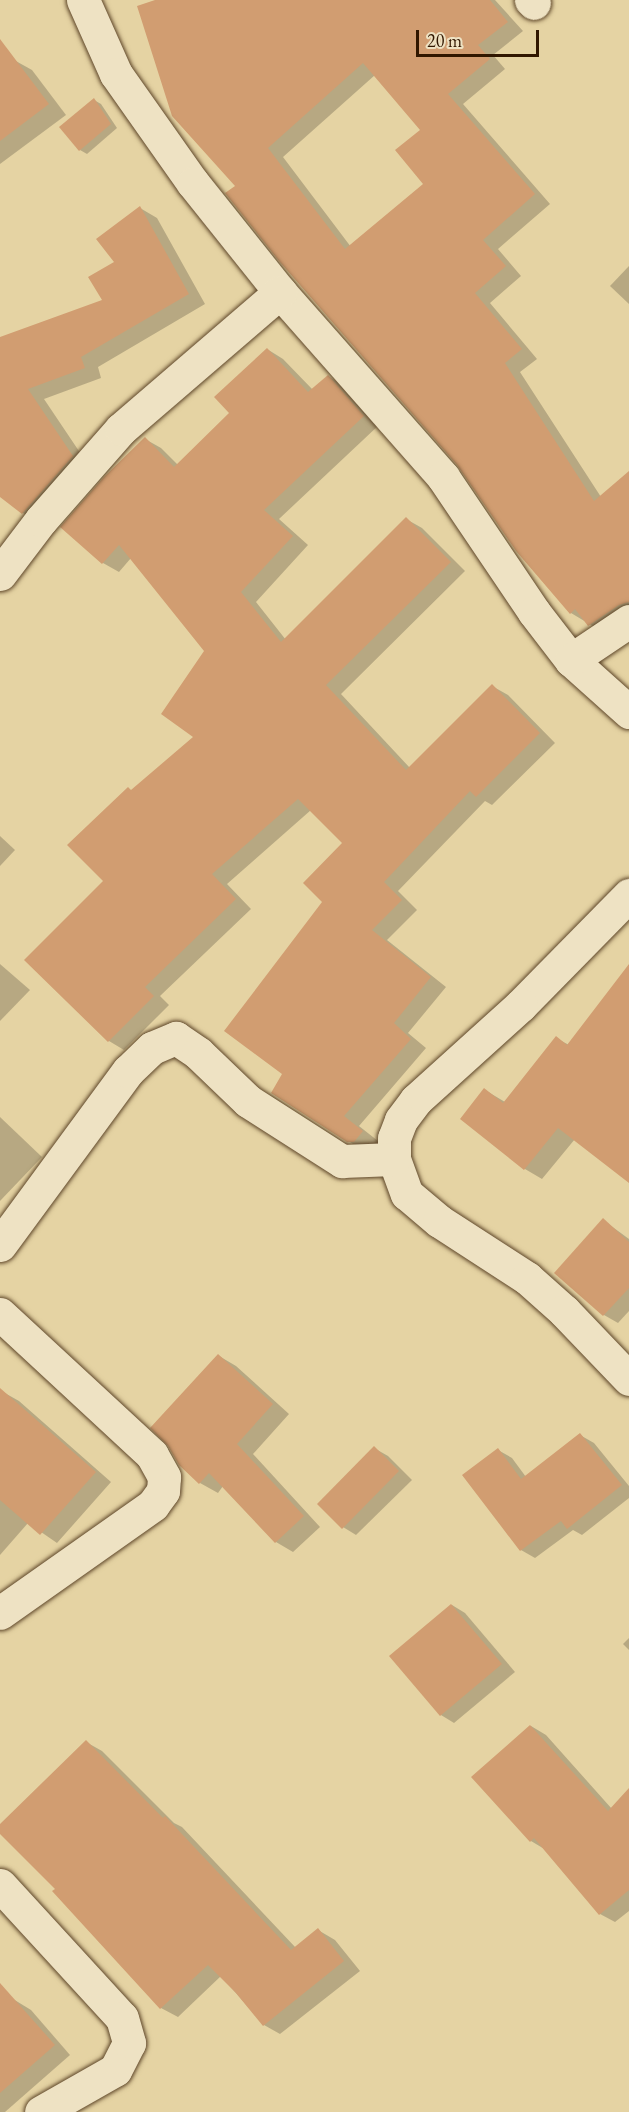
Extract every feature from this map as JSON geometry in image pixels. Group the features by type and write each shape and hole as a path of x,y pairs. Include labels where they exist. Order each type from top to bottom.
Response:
{"street":[{"path":"83,0 116,74 194,183 280,292 443,477 534,612 571,660 629,712"},
{"path":"0,574 41,520 121,429 280,292"},
{"path":"571,660 629,621"},
{"path":"629,895 522,1005 416,1100 401,1120 394,1138 394,1159 407,1194 438,1221 527,1278 601,1347 629,1379"},
{"path":"0,1245 129,1071 152,1048 176,1038 198,1053 248,1101 342,1161 394,1159"},
{"path":"0,1314 152,1455 164,1477 163,1491 153,1505 0,1613"},
{"path":"0,1885 122,2018 129,2043 115,2070 41,2112"}],"building":[{"path":"155,0 490,0 508,22 478,45 490,59 448,94 535,194 483,240 506,266 475,293 522,349 505,363 594,501 629,471 629,602 619,605 588,626 575,609 570,614 516,551 457,465 279,261 225,193 235,186 172,116 137,6","holes":["363,63 420,130 395,150 423,184 345,249 268,148"]},
{"path":"0,39 49,104 0,141"},
{"path":"94,98 111,124 79,151 59,127"},
{"path":"140,206 189,294 81,357 85,368 28,389 73,456 22,514 0,497 0,337 102,300 88,277 114,262 96,239"},
{"path":"267,348 308,392 328,375 364,416 264,510 293,536 241,592 281,642 406,517 451,562 326,685 406,770 492,684 540,733 476,797 470,791 384,882 402,900 372,930 431,977 394,1023 411,1039 344,1116 363,1131 354,1142 347,1142 271,1093 282,1074 224,1031 322,902 303,883 342,843 298,799 212,874 236,899 145,987 154,996 108,1042 24,960 103,881 67,845 128,787 131,790 193,737 161,714 204,651 119,545 102,564 60,527 104,477 145,437 174,467 229,413 214,397"},
{"path":"629,964 629,1183 558,1128 524,1170 460,1119 484,1088 503,1103 556,1036 567,1045"},
{"path":"603,1218 629,1242 629,1288 603,1316 554,1273"},
{"path":"218,1354 273,1404 237,1444 304,1516 275,1543 209,1473 199,1484 179,1465 168,1446 150,1428"},
{"path":"0,1388 96,1472 40,1535 0,1500"},
{"path":"580,1433 622,1485 567,1529 561,1521 520,1551 462,1475 498,1448 521,1479"},
{"path":"374,1446 399,1471 342,1529 317,1504"},
{"path":"451,1604 502,1664 440,1716 389,1656"},
{"path":"530,1725 608,1811 629,1788 629,1890 599,1915 534,1838 530,1842 471,1777"},
{"path":"86,1740 163,1818 165,1816 291,1950 318,1928 344,1961 263,2026 236,1993 208,1965 160,2009 52,1891 55,1889 0,1834 0,1824"},
{"path":"0,1983 55,2045 0,2093"}]}
